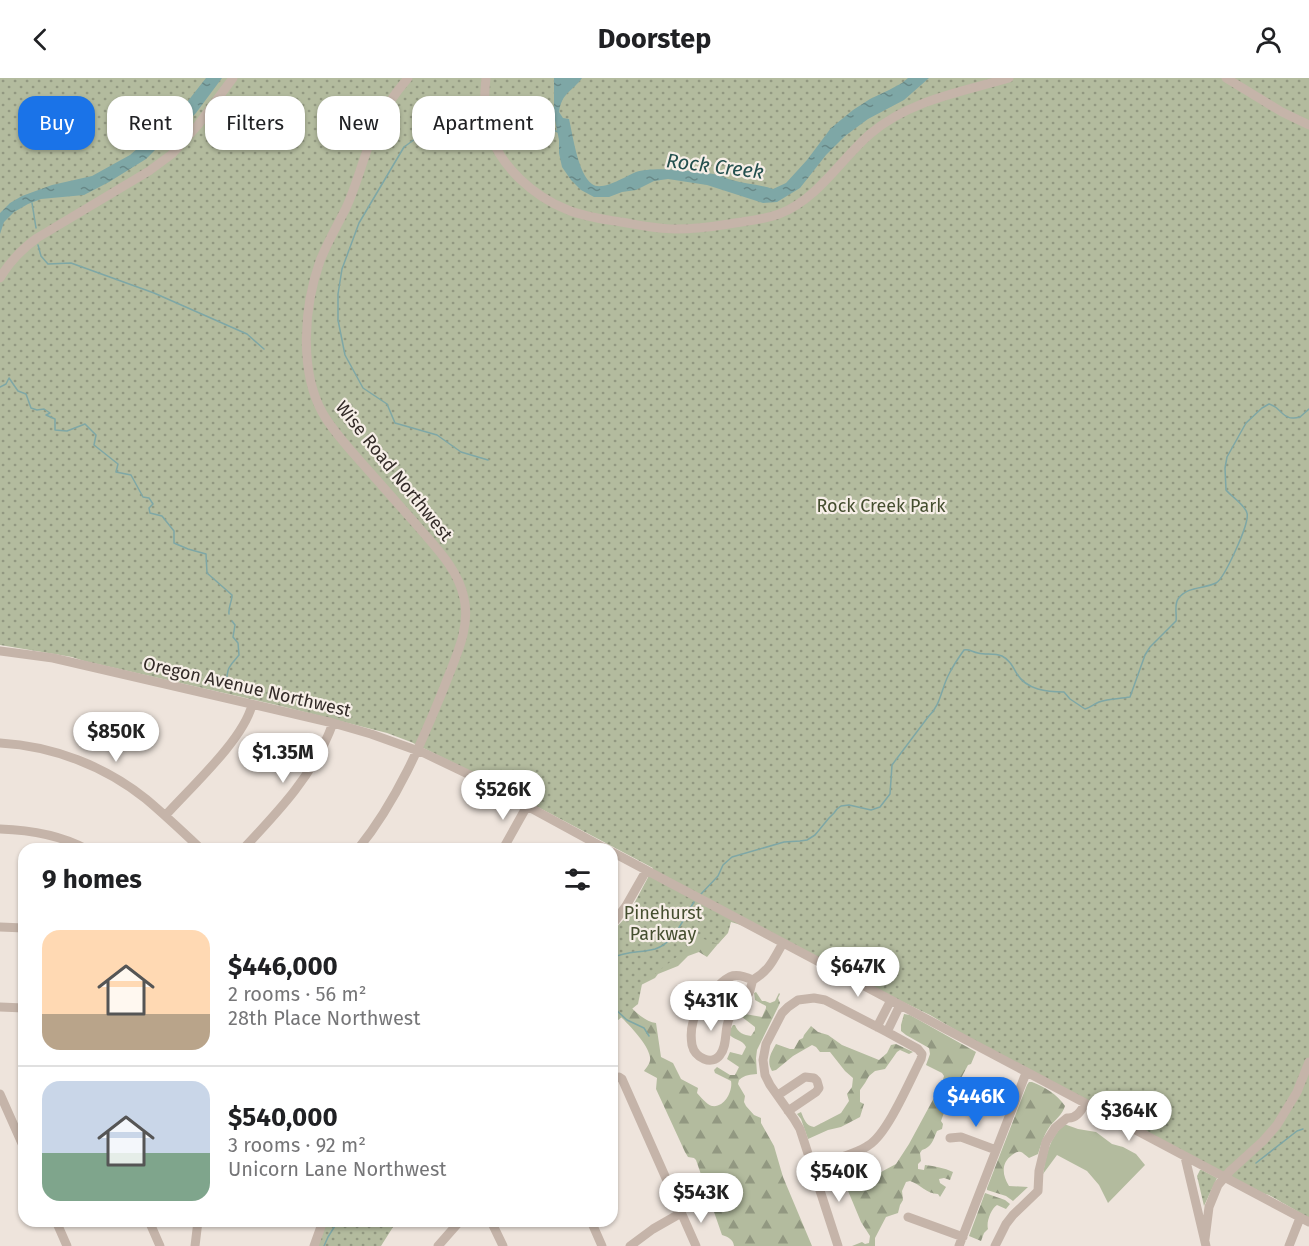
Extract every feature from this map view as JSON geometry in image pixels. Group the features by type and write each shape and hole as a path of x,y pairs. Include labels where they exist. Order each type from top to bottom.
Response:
{"street":[{"path":"0,278 11,261 25,247 149,171 172,154 198,125 233,78"},
{"name":"Wise Road Northwest","path":"362,843 389,805 418,751 461,641 466,617 464,596 448,563 343,441 325,416 311,382 308,364 307,340 312,293 320,260 354,189 376,126 390,101 408,78"},
{"path":"486,78 485,110 489,131 500,155 536,192 549,202 592,218 673,229 703,228 778,214 805,199 822,184 855,147 895,116 925,102 1005,79"},
{"path":"1226,78 1282,112 1309,125"},
{"name":"Oregon Avenue Northwest","path":"0,651 45,656 333,723 371,734 452,766 595,843"},
{"path":"165,816 228,746 247,719 252,705"},
{"path":"249,843 304,779 317,758 333,723"},
{"path":"0,743 54,752 95,767 131,788 194,843"},
{"path":"506,843 527,806"},
{"path":"0,829 35,832 73,843"},
{"path":"618,855 1026,1073 1070,1107 1071,1118 1077,1115 1085,1104"},
{"path":"618,917 646,871"},
{"path":"0,927 18,928"},
{"path":"753,980 737,974 729,976 711,992 697,1011 693,1022 692,1045 701,1058 712,1060 721,1054 728,1020 748,993 753,980 764,973 783,943"},
{"path":"813,1166 867,1147 876,1140 885,1128 922,1056 918,1049 819,999 801,999 782,1013 767,1041 763,1066 765,1075 800,1129 838,1246"},
{"path":"877,1027 891,1000"},
{"path":"887,1032 900,1005"},
{"path":"0,1007 18,1008"},
{"path":"1205,1242 1209,1207 1218,1185 1277,1125 1297,1092 1309,1062"},
{"path":"908,1216 961,1241 1026,1073"},
{"path":"778,1095 805,1077 814,1077 818,1081 819,1088 816,1092 788,1111"},
{"path":"618,1082 696,1246"},
{"path":"0,1094 18,1123"},
{"path":"995,1246 1005,1224 1038,1191 1039,1171 1046,1142 1052,1132 1070,1107 1085,1104 1305,1220 1289,1246"},
{"path":"950,1138 961,1137 996,1150"},
{"path":"1185,1157 1205,1242"},
{"path":"630,1246 681,1213"},
{"path":"59,1227 67,1246"},
{"path":"152,1227 160,1246"},
{"path":"195,1246 197,1227"},
{"path":"314,1246 321,1227"},
{"path":"438,1246 455,1227"},
{"path":"494,1227 503,1246"},
{"path":"594,1227 602,1246"}],"green space":[{"name":"Rock Creek Park","path":"0,78 1309,78 1309,1218 983,1046 930,1015 774,935 731,922 728,933 718,944 701,938 642,984 638,1004 618,1020 618,926 628,915 653,868 618,849 618,843 606,843 468,770 387,733 72,657 0,645"},
{"path":"699,908 704,908 730,924 727,933 707,957 699,952 688,956 678,966 658,974 639,986 634,993 631,1007 642,1017 656,1023 661,1057 673,1063 681,1079 698,1088 697,1093 706,1102 717,1106 727,1098 731,1081 715,1073 714,1070 717,1067 730,1075 735,1075 739,1067 727,1059 730,1052 742,1055 746,1047 728,1033 733,1025 748,1036 751,1036 755,1030 755,1027 742,1017 745,1014 762,1017 766,1006 755,1000 754,993 756,992 762,1001 770,1003 775,1001 780,994 778,998 780,1003 757,1050 757,1074 744,1077 739,1080 738,1084 745,1096 746,1106 754,1115 761,1118 761,1123 774,1146 783,1177 812,1246 734,1246 731,1240 722,1235 696,1160 688,1157 685,1152 656,1089 657,1078 644,1071 650,1059 649,1052 638,1035 620,1016 618,1018 618,960 658,951 674,941"},
{"path":"904,1014 910,1015 976,1052 958,1084 959,1090 953,1102 946,1107 941,1121 942,1129 937,1131 930,1145 920,1153 921,1161 918,1169 924,1170 925,1165 953,1172 950,1180 939,1179 940,1183 946,1187 940,1197 914,1182 906,1182 898,1213 886,1217 875,1238 875,1246 852,1246 862,1242 869,1243 870,1236 861,1222 846,1186 896,1164 909,1144 944,1076 926,1065 930,1054 929,1048 901,1031"},
{"path":"811,1026 842,1045 879,1060 887,1053 891,1045 896,1044 913,1052 909,1054 900,1050 885,1069 875,1071 869,1076 860,1090 860,1102 864,1104 860,1117 841,1127 808,1139 797,1114 801,1112 807,1124 814,1127 841,1113 849,1101 847,1094 852,1087 853,1078 830,1052 820,1052 812,1045 772,1071 769,1060 776,1044 794,1049"},
{"path":"1029,1082 1050,1091 1065,1106 1048,1129 1038,1154 1029,1158 1022,1152 1017,1152 1008,1158 1004,1165 1005,1178 1009,1186 1028,1187 1013,1201 987,1188"},
{"path":"1064,1124 1096,1132 1112,1144 1136,1154 1145,1165 1108,1203 1099,1185 1087,1171 1057,1155 1043,1174 1049,1147"},
{"path":"1200,1170 1217,1178 1204,1206 1197,1176"},
{"path":"985,1193 1010,1204 1006,1209 997,1205 993,1209 988,1219 988,1229 981,1241 969,1236"},
{"path":"325,1227 393,1227 381,1246 318,1246"}],"water":[{"path":"206,78 222,78 209,96 205,96 205,101 193,116 192,96"},
{"name":"Rock Creek","path":"554,78 582,78 562,100 559,112 563,118 569,119 583,172 587,179 596,186 614,182 644,170 665,169 711,173 773,189 786,183 831,128 853,110 908,78 929,78 904,100 868,119 845,136 826,155 800,188 777,202 763,203 707,185 668,179 654,181 636,190 609,197 594,197 581,190 562,167"},
{"path":"136,150 155,150 146,159 84,195 41,199 28,204 14,212 4,222 0,234 0,213 10,203 52,185 92,176"}],"waterway":[{"path":"412,141 404,147 359,223 342,269 338,294 338,320 345,355 363,388 387,404 395,423 437,435 461,452 488,460"},
{"path":"32,203 36,227"},
{"path":"38,245 41,256 48,264 71,263 154,293 247,334 264,349"},
{"path":"0,387 6,384 9,378 18,391 26,394 31,408 44,409 50,413 46,415 55,419 55,430 67,431 85,424 96,435 94,445 118,464 116,472 131,475 143,497 149,498 153,504 149,508 150,513 162,516 174,531 174,543 206,554 207,573 232,595 229,614"},
{"path":"701,894 732,857 784,842 807,840 815,835 841,806 849,805 871,810 880,807 890,794 892,765 936,707 946,680 964,650 1002,656 1026,684 1044,691 1064,692 1085,709 1103,701 1130,697 1145,655 1176,621 1178,599 1186,592 1216,583 1225,572 1241,538 1247,513 1226,490 1225,468 1227,457 1246,423 1269,404 1290,418 1300,417 1309,409"},
{"path":"226,684 229,668 239,655 238,643 233,637 235,625 232,621"},
{"path":"618,956 662,946 683,922 694,902"},
{"path":"618,1012 627,1020 644,1028 649,1036"},
{"path":"1256,1163 1297,1131 1303,1129"},
{"path":"324,1246 334,1227"}],"park label":[{"name":"Pinehurst Parkway","path":"663,923"}]}
